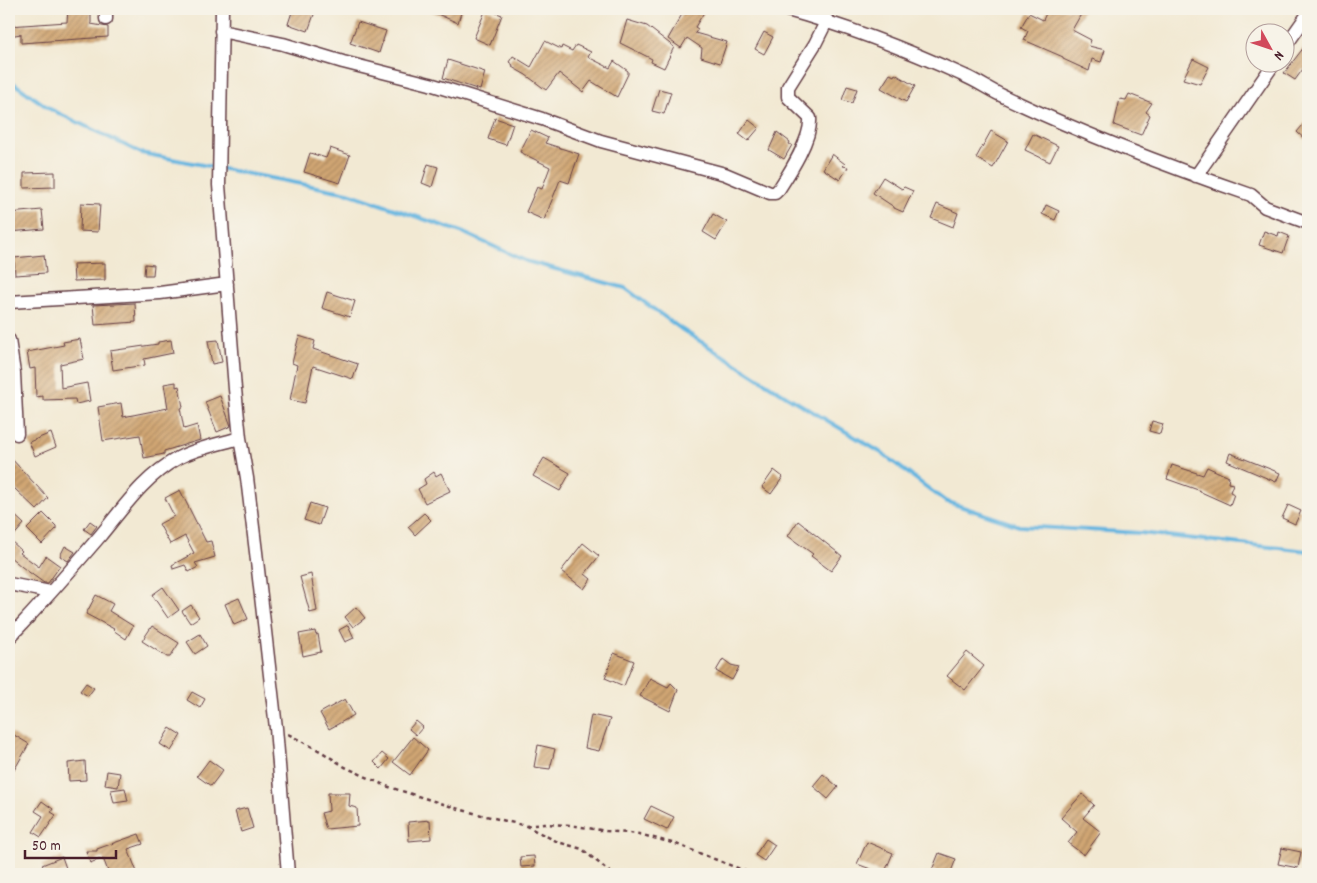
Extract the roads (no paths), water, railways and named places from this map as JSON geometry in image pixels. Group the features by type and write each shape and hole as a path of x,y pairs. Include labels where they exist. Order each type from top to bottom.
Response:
{"street":[{"path":"222,9 218,185 240,438 247,478 276,728 288,874"},
{"path":"784,9 827,20 847,30 884,41 966,76 1004,97 1100,139 1250,195 1265,207 1308,223"},
{"path":"1294,34 1308,14"},
{"path":"222,31 283,44 430,84 601,141 725,174 770,193 775,193 806,139 810,124 810,118 788,97 788,88 815,44 827,20"},
{"path":"1196,176 1268,72"},
{"path":"9,302 151,294 227,284"},
{"path":"9,340 14,373 17,434"},
{"path":"9,638 100,536 130,498 153,476 178,458 199,449 240,438"},
{"path":"9,584 50,592"}],"waterway":[{"path":"9,80 50,109 141,153 348,193 464,233 526,261 625,288 681,329 788,397 880,452 945,501 1019,526 1140,533 1308,551"}]}
